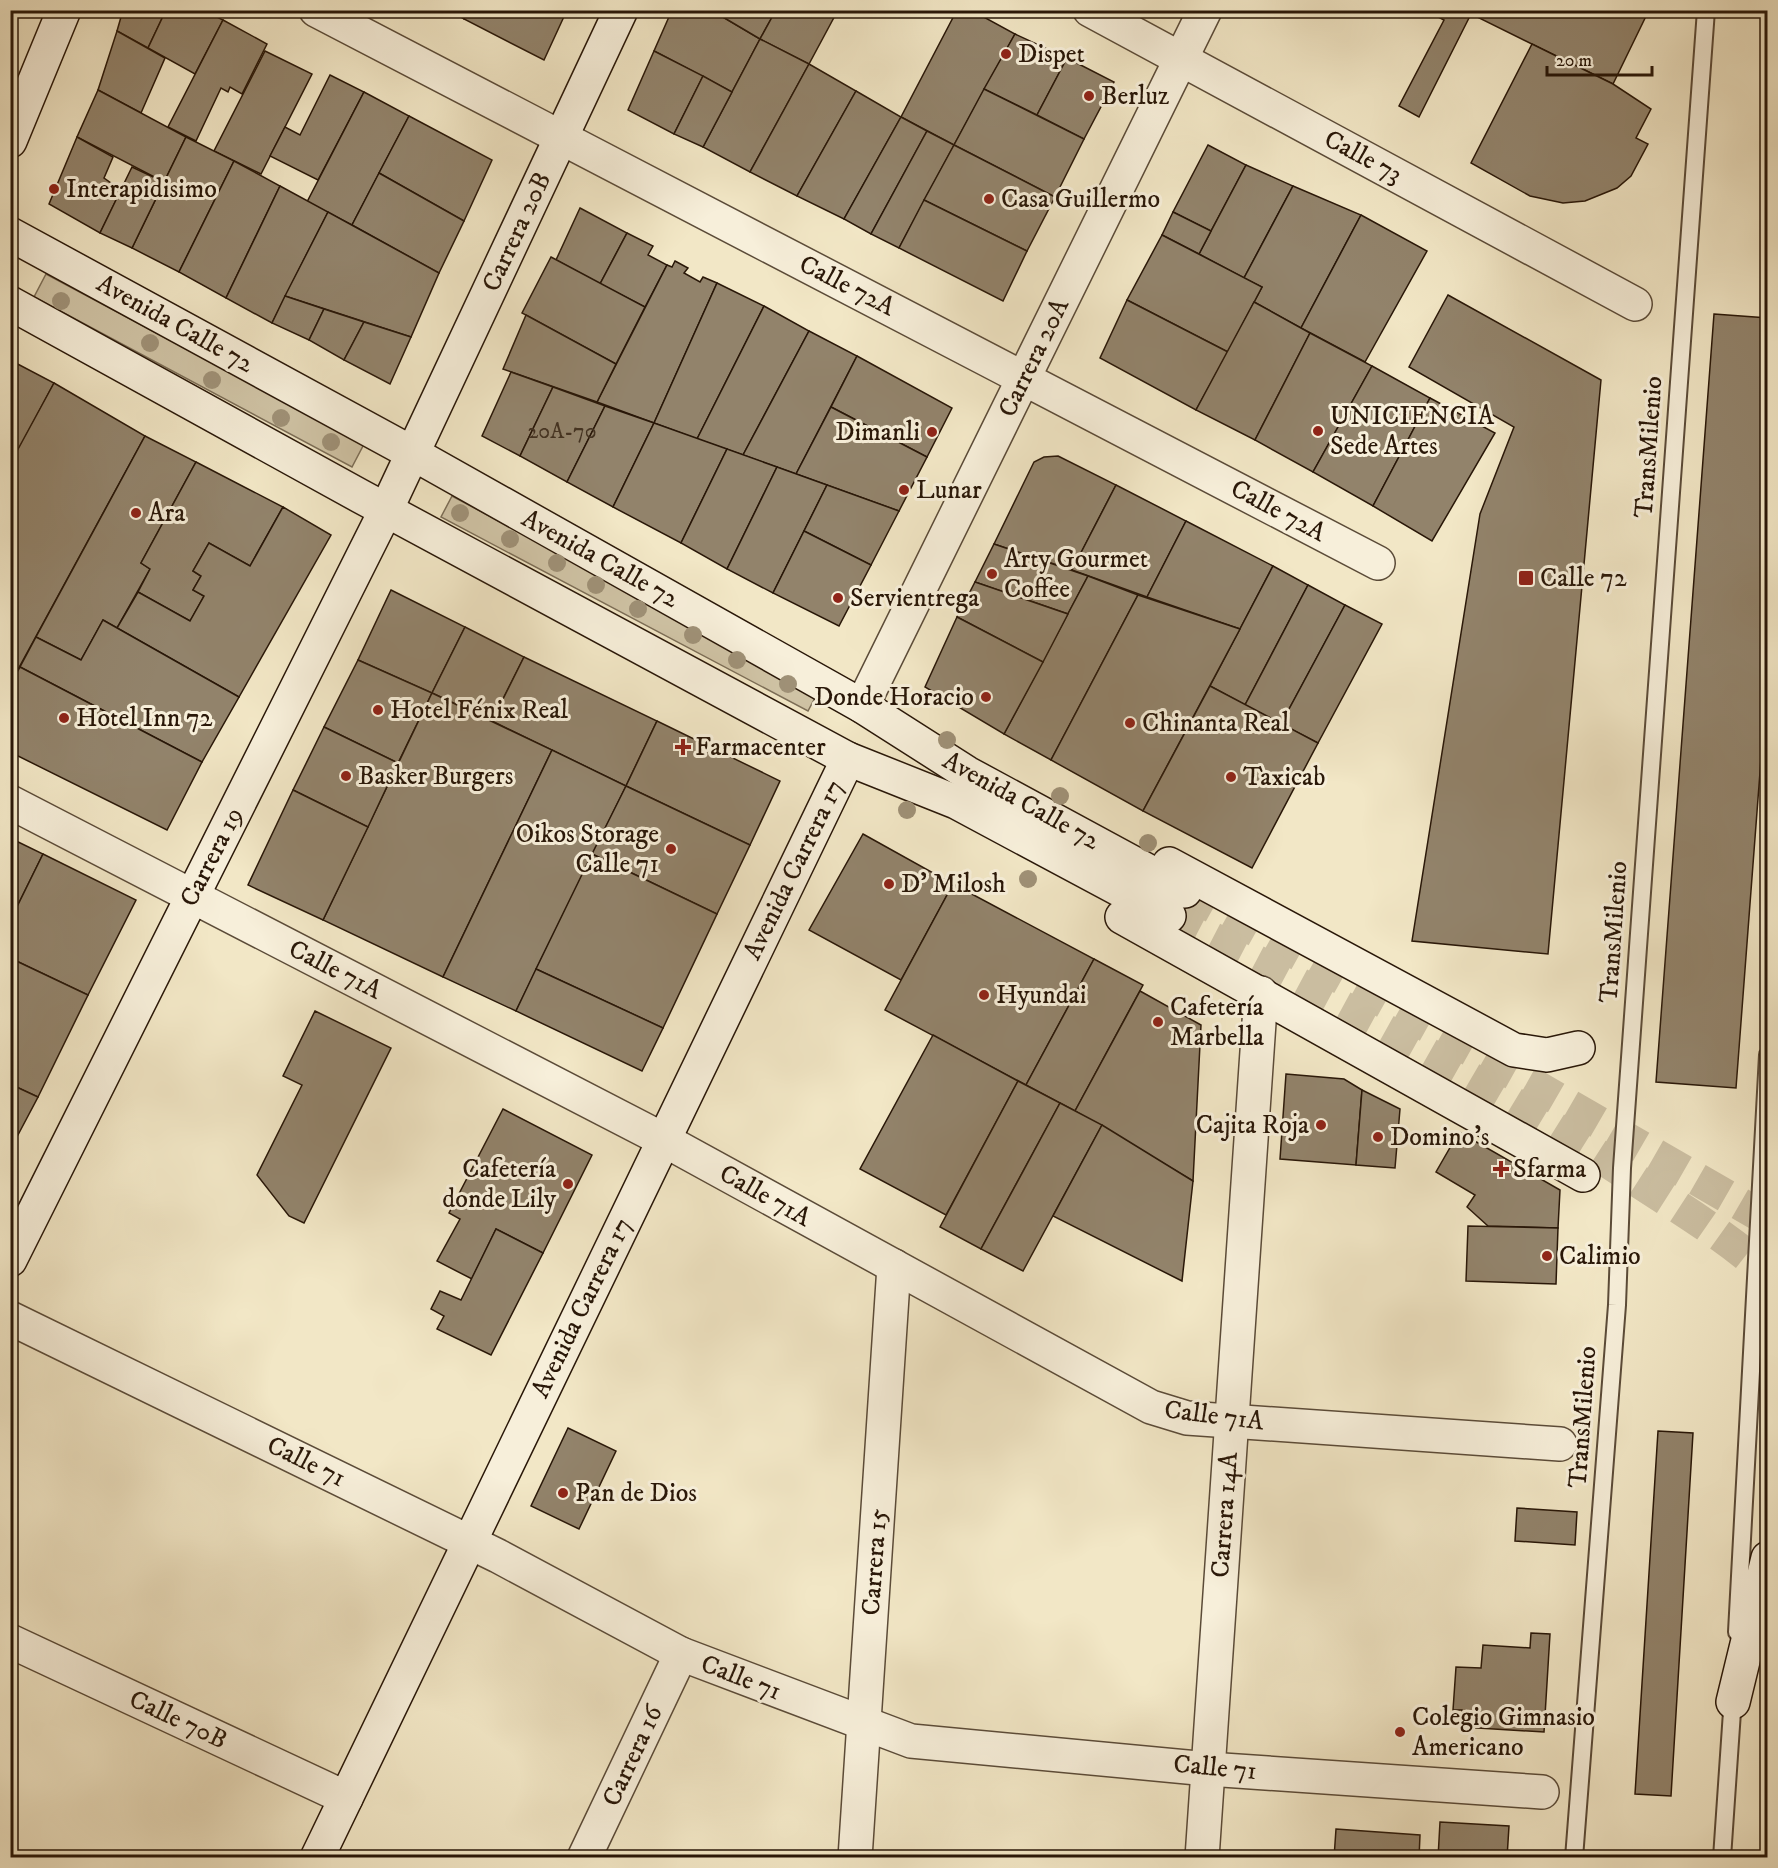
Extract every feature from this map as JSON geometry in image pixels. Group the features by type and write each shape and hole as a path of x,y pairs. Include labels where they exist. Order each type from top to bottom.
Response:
{"street":[{"path":"10,141 64,10"},
{"name":"Calle 72A","path":"316,10 1378,563"},
{"name":"Carrera 20B","path":"412,453 621,10"},
{"name":"Calle 73","path":"1090,10 1635,304"},
{"name":"Carrera 20A","path":"862,706 1205,10"},
{"name":"Avenida Calle 72","path":"10,234 412,453 862,706 1177,904 956,802 848,759 386,510 10,303"},
{"name":"Carrera 19","path":"10,1260 386,510 412,453"},
{"path":"862,706 975,759 1514,1050 1546,1055 1578,1048"},
{"path":"848,759 950,821 1583,1175"},
{"name":"Avenida Carrera 17","path":"317,1857 848,759"},
{"name":"Calle 71A","path":"10,802 664,1140 1151,1407 1187,1418 1560,1444"},
{"name":"Carrera 14A","path":"1202,1857 1260,993"},
{"name":"Carrera 15","path":"855,1857 894,1266"},
{"name":"Calle 71","path":"10,1318 469,1542 681,1654 864,1726 910,1741 1208,1768 1542,1792"},
{"path":"1733,1702 1767,1558"},
{"name":"Calle 70B","path":"10,1641 346,1798"},
{"name":"Carrera 16","path":"584,1857 681,1654"}],"lane":[{"name":"TransMilenio","path":"1574,1857 1617,1305 1622,1168 1706,10"},
{"path":"1722,1857 1733,1702 1767,1055"}],"shaded area":[{"path":"46,274 364,444 352,467 34,297"},
{"path":"452,496 818,692 808,711 441,517"}],"building":[{"path":"123,10 166,10 148,48 117,31"},
{"path":"166,10 203,10 223,20 195,74 148,48"},
{"path":"449,10 469,10 464,19"},
{"path":"469,10 567,10 544,60 464,19"},
{"path":"672,10 711,10 760,39 732,92 654,51"},
{"path":"711,10 776,10 760,39"},
{"path":"776,10 838,10 809,64 760,39"},
{"path":"957,10 971,10 1015,34 954,145 901,117"},
{"path":"1425,10 1473,10 1419,117 1399,106 1444,20"},
{"path":"1473,10 1649,10 1613,84 1471,14"},
{"path":"223,20 267,44 242,94 230,87 228,92 221,88 196,141 168,127"},
{"path":"117,31 165,58 141,113 98,90"},
{"path":"1015,34 1067,58 1037,115 984,89"},
{"path":"760,39 809,64 750,172 703,147"},
{"path":"1532,44 1613,84 1651,109 1636,138 1648,144 1631,176 1617,188 1585,201 1563,203 1530,196 1471,163"},
{"path":"265,51 312,74 261,174 214,151"},
{"path":"654,51 703,76 674,134 628,110"},
{"path":"1067,58 1114,82 1084,139 1037,115"},
{"path":"809,64 856,91 797,196 750,172"},
{"path":"330,75 364,92 318,180 270,156 285,127 300,135"},
{"path":"703,76 732,92 703,147 674,134"},
{"path":"984,89 1084,139 1055,197 954,145"},
{"path":"98,90 186,137 164,182 77,137"},
{"path":"856,91 901,117 844,219 797,196"},
{"path":"364,92 409,116 352,225 307,202"},
{"path":"409,116 492,160 464,221 379,173"},
{"path":"901,117 927,131 871,234 844,219"},
{"path":"927,131 954,145 899,248 871,234"},
{"path":"77,137 113,157 104,178 121,190 100,233 49,204"},
{"path":"186,137 234,161 179,272 132,248"},
{"name":"Casa Guillermo","path":"954,145 1055,197 1027,251 924,200"},
{"path":"1208,145 1246,165 1211,231 1173,212"},
{"path":"234,161 280,186 226,298 179,272"},
{"path":"1246,165 1293,186 1244,278 1199,254"},
{"path":"132,167 164,182 132,248 100,233"},
{"path":"379,173 464,221 439,273 352,225"},
{"path":"280,186 328,212 272,323 226,298"},
{"path":"1293,186 1361,215 1301,328 1254,302 1262,287 1244,278"},
{"path":"924,200 1027,251 1003,301 899,248"},
{"path":"580,208 627,233 600,284 556,260"},
{"path":"328,212 439,273 411,337 285,296"},
{"path":"1173,212 1211,231 1199,254 1162,235"},
{"path":"1361,215 1427,251 1365,362 1301,328"},
{"path":"627,233 653,246 648,255 667,265 645,307 600,284"},
{"path":"1162,235 1262,287 1228,352 1127,300"},
{"path":"551,257 645,307 616,364 522,313"},
{"path":"675,261 688,268 684,273 700,282 703,277 717,283 654,423 597,402 667,265 672,267"},
{"path":"717,283 764,306 697,439 654,423"},
{"name":"Calle 72","path":"1448,295 1601,380 1548,954 1412,941 1480,514 1514,427 1409,367"},
{"path":"285,296 324,309 309,340 272,323"},
{"path":"1127,300 1228,352 1196,410 1100,358"},
{"path":"1254,302 1310,333 1255,440 1196,410"},
{"path":"764,306 809,331 743,455 697,439"},
{"path":"324,309 364,322 344,360 309,340"},
{"name":"Calle 72","path":"1714,314 1768,318 1768,667 1736,1088 1656,1082"},
{"path":"526,315 616,364 597,402 503,369"},
{"path":"364,322 411,337 390,384 344,360"},
{"path":"809,331 857,356 796,474 743,455"},
{"path":"1310,333 1372,366 1313,472 1255,440"},
{"path":"857,356 952,408 927,457 831,407"},
{"path":"10,360 54,383 12,462 10,462"},
{"path":"1372,366 1430,398 1373,506 1313,472"},
{"path":"511,372 553,387 520,456 482,436"},
{"path":"54,383 145,436 10,684 10,464"},
{"path":"553,387 605,406 567,482 520,456"},
{"path":"1430,398 1495,433 1432,541 1373,506"},
{"path":"605,406 654,423 613,507 567,482"},
{"path":"831,407 927,457 899,511 796,474"},
{"path":"654,423 727,449 681,543 613,507"},
{"name":"Ara","path":"145,436 196,462 141,563 150,569 117,628 103,620 81,660 36,637"},
{"path":"727,449 777,467 727,569 681,543"},
{"path":"1058,456 1116,485 1072,570 994,544 1034,462 1044,457"},
{"path":"196,462 283,507 250,566 209,543 193,571 201,576 193,590 204,596 190,621 138,592 150,569 141,563"},
{"path":"777,467 827,485 773,593 727,569"},
{"path":"827,485 899,511 871,565 804,531"},
{"path":"1116,485 1186,521 1147,597 1072,570"},
{"path":"283,507 331,535 239,697 117,628 138,592 190,621 204,596 193,590 201,576 193,571 209,543 250,566"},
{"path":"1186,521 1273,566 1240,629 1147,597"},
{"path":"804,531 871,565 839,626 773,593"},
{"path":"994,544 1088,576 1068,614 975,582"},
{"path":"1273,566 1308,585 1245,705 1210,686"},
{"path":"1088,576 1138,595 1051,760 1004,734"},
{"path":"975,582 1068,614 1043,662 957,617"},
{"path":"1308,585 1345,605 1281,724 1245,705"},
{"path":"391,590 465,627 432,693 358,660"},
{"name":"Chinanta Real","path":"1138,595 1240,629 1143,811 1051,760"},
{"path":"1345,605 1382,624 1318,743 1281,724"},
{"path":"957,617 1043,662 1004,734 925,687"},
{"path":"103,620 239,697 202,762 20,667 36,637 81,660"},
{"path":"465,627 524,657 492,721 432,693"},
{"path":"524,657 657,721 626,786 492,721"},
{"name":"Hotel Fénix Real","path":"358,660 432,693 398,763 324,727"},
{"name":"Hotel Inn 72","path":"20,667 202,762 167,830 10,752 10,684"},
{"name":"Taxicab","path":"1210,686 1318,743 1252,868 1143,811"},
{"path":"432,693 552,750 443,977 323,920"},
{"path":"657,721 780,781 750,845 626,786"},
{"name":"Basker Burgers","path":"324,727 398,763 368,827 293,790"},
{"path":"552,750 626,786 516,1011 443,977"},
{"name":"Oikos Storage Calle 71","path":"626,786 750,845 717,914 592,854"},
{"path":"293,790 368,827 323,920 248,885"},
{"path":"863,834 953,884 901,980 809,930"},
{"path":"10,838 43,854 10,921"},
{"path":"43,854 136,900 88,995 10,958 10,921"},
{"path":"592,854 717,914 663,1028 536,969"},
{"name":"Hyundai","path":"953,884 1094,959 1026,1085 885,1010"},
{"path":"10,958 88,995 38,1097 10,1084"},
{"path":"1094,959 1143,985 1075,1111 1026,1085"},
{"path":"536,969 663,1028 642,1071 516,1011"},
{"path":"1140,991 1201,1025 1193,1181 1075,1111"},
{"path":"315,1011 391,1048 304,1223 289,1216 257,1175 302,1085 283,1076"},
{"path":"933,1035 1018,1081 946,1215 860,1169"},
{"name":"Cajita Roja","path":"1286,1074 1344,1079 1362,1090 1356,1165 1280,1159"},
{"path":"1018,1081 1060,1103 981,1249 940,1227"},
{"path":"10,1084 38,1097 10,1150"},
{"name":"Domino's","path":"1362,1090 1400,1109 1395,1168 1356,1165"},
{"path":"1060,1103 1102,1125 1023,1271 981,1249"},
{"path":"503,1109 592,1155 543,1253 496,1229 472,1279 437,1261 460,1219 449,1213"},
{"path":"1102,1125 1193,1181 1182,1281 1053,1216"},
{"path":"1459,1132 1560,1190 1558,1228 1488,1226 1467,1207 1475,1195 1436,1172"},
{"path":"1468,1226 1558,1228 1556,1284 1466,1281"},
{"path":"496,1229 543,1253 491,1355 437,1329 444,1316 431,1309 440,1291 461,1300"},
{"path":"568,1428 616,1451 579,1529 531,1506"},
{"path":"1658,1431 1693,1433 1671,1796 1635,1794"},
{"path":"1517,1508 1577,1512 1575,1545 1515,1541"},
{"path":"1531,1633 1550,1634 1544,1732 1462,1727 1462,1710 1453,1710 1456,1667 1481,1668 1483,1645 1530,1648"},
{"path":"1440,1822 1509,1826 1507,1858 1438,1858"},
{"path":"1336,1829 1420,1835 1419,1858 1334,1858"}],"tunnel":[{"path":"1185,891 1537,1087 1768,1220"},
{"path":"1169,916 1454,1068 1565,1134 1695,1218 1768,1273"}],"place":[{"name":"Dispet","path":"1006,54"},
{"name":"Berluz","path":"1089,96"},
{"name":"Interapidisimo","path":"54,189"},
{"name":"Casa Guillermo","path":"989,199"},
{"name":"UNICIENCIA Sede Artes","path":"1318,431"},
{"name":"Dimanli","path":"932,432"},
{"name":"Lunar","path":"904,490"},
{"name":"Ara","path":"136,513"},
{"name":"Arty Gourmet Coffee","path":"992,574"},
{"name":"Calle 72","path":"1526,578"},
{"name":"Servientrega","path":"838,598"},
{"name":"Donde Horacio","path":"986,697"},
{"name":"Hotel Fénix Real","path":"378,710"},
{"name":"Hotel Inn 72","path":"64,718"},
{"name":"Chinanta Real","path":"1130,723"},
{"name":"Farmacenter","path":"683,747"},
{"name":"Basker Burgers","path":"346,776"},
{"name":"Taxicab","path":"1231,777"},
{"name":"Oikos Storage Calle 71","path":"671,849"},
{"name":"D' Milosh","path":"889,884"},
{"name":"Hyundai","path":"984,995"},
{"name":"Cafetería Marbella","path":"1158,1022"},
{"name":"Cajita Roja","path":"1321,1125"},
{"name":"Domino's","path":"1378,1137"},
{"name":"Sfarma","path":"1501,1169"},
{"name":"Cafetería donde Lily","path":"568,1184"},
{"name":"Calimio","path":"1547,1256"},
{"name":"Pan de Dios","path":"563,1493"},
{"name":"Colegio Gimnasio Americano","path":"1400,1732"}]}
